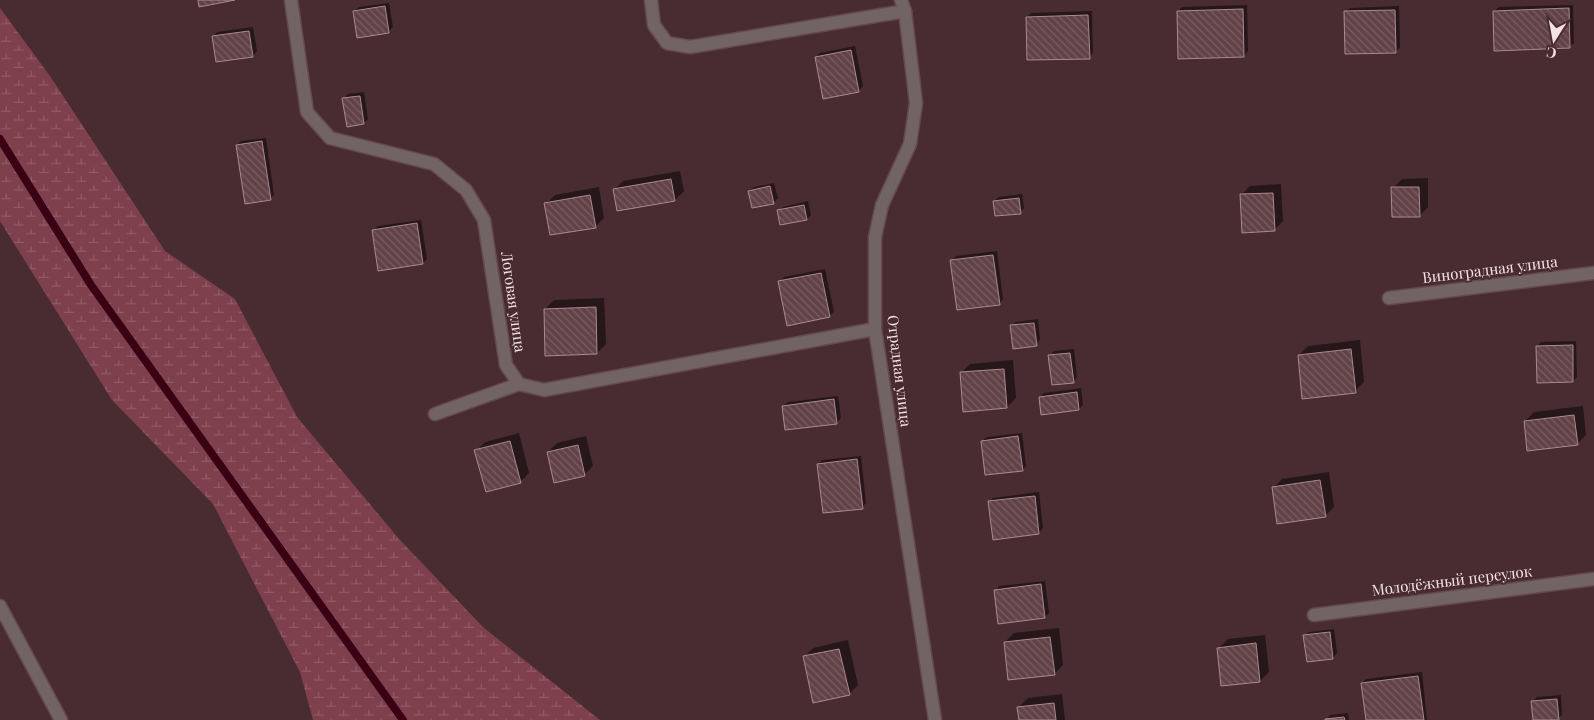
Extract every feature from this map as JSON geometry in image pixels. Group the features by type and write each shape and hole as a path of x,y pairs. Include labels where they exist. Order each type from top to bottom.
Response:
{"street":[{"name":"Логовая улица","path":"291,0 307,112 330,138 434,164 466,190 484,220 506,365 519,384"},
{"path":"651,0 654,25 667,43 690,47 903,5"},
{"name":"Отрадная улица","path":"903,5 916,103 910,144 882,205 875,237 875,329 935,720"},
{"name":"Виноградная улица","path":"1389,298 1594,273"},
{"path":"435,414 519,384 544,390 875,329"},
{"name":"Молодёжный переулок","path":"1314,615 1594,579"},
{"path":"0,606 61,720"}],"green space":[{"path":"0,8 50,76 165,251 235,299 297,417 400,540 484,628 600,720 313,720 300,672 213,504 112,400 0,221"}],"building":[{"path":"198,0 235,0 199,7"},
{"path":"385,6 389,33 357,38 353,11"},
{"path":"1569,8 1570,48 1494,51 1493,11"},
{"path":"1243,9 1244,57 1178,59 1177,11"},
{"path":"1395,10 1396,53 1345,54 1344,11"},
{"path":"1088,15 1090,59 1027,60 1026,17"},
{"path":"249,31 253,57 216,62 212,36"},
{"path":"851,50 859,92 823,99 815,57"},
{"path":"360,96 364,124 347,127 342,98"},
{"path":"262,141 271,200 245,204 236,145"},
{"path":"671,179 675,201 617,211 613,189"},
{"path":"770,186 774,204 752,208 748,191"},
{"path":"1391,187 1419,187 1420,217 1392,217"},
{"path":"1273,193 1275,231 1242,233 1240,194"},
{"path":"590,195 596,228 550,235 544,203"},
{"path":"1019,198 1021,214 995,216 993,201"},
{"path":"804,205 807,220 780,225 777,210"},
{"path":"417,223 423,264 378,271 372,230"},
{"path":"993,255 1000,305 957,310 950,260"},
{"path":"821,273 830,317 787,326 778,281"},
{"path":"596,307 597,354 545,356 544,309"},
{"path":"1034,323 1037,346 1013,349 1010,325"},
{"path":"1573,345 1573,382 1537,383 1536,346"},
{"path":"1351,349 1356,393 1302,399 1298,355"},
{"path":"1070,353 1074,383 1052,385 1048,355"},
{"path":"1004,369 1007,408 963,412 960,372"},
{"path":"1077,392 1079,410 1041,415 1039,397"},
{"path":"834,399 837,424 785,430 782,406"},
{"path":"1574,415 1578,445 1527,451 1524,421"},
{"path":"1018,436 1023,471 985,475 981,441"},
{"path":"510,441 521,483 486,492 474,450"},
{"path":"578,445 585,476 554,483 547,452"},
{"path":"857,459 863,509 823,513 817,464"},
{"path":"1320,480 1326,517 1277,524 1272,487"},
{"path":"1035,496 1039,534 993,540 988,501"},
{"path":"1041,584 1045,618 998,624 994,590"},
{"path":"1330,632 1333,659 1307,662 1303,635"},
{"path":"1050,637 1055,675 1008,680 1004,642"},
{"path":"1256,643 1260,682 1221,686 1217,648"},
{"path":"839,649 850,695 813,703 803,656"},
{"path":"1418,676 1424,720 1366,720 1361,683"},
{"path":"1557,699 1559,720 1533,720 1531,701"},
{"path":"1054,703 1056,720 1019,720 1017,707"},
{"path":"1344,717 1345,720 1325,720 1325,719"}],"waterway":[{"path":"0,139 91,285 403,720"}]}
